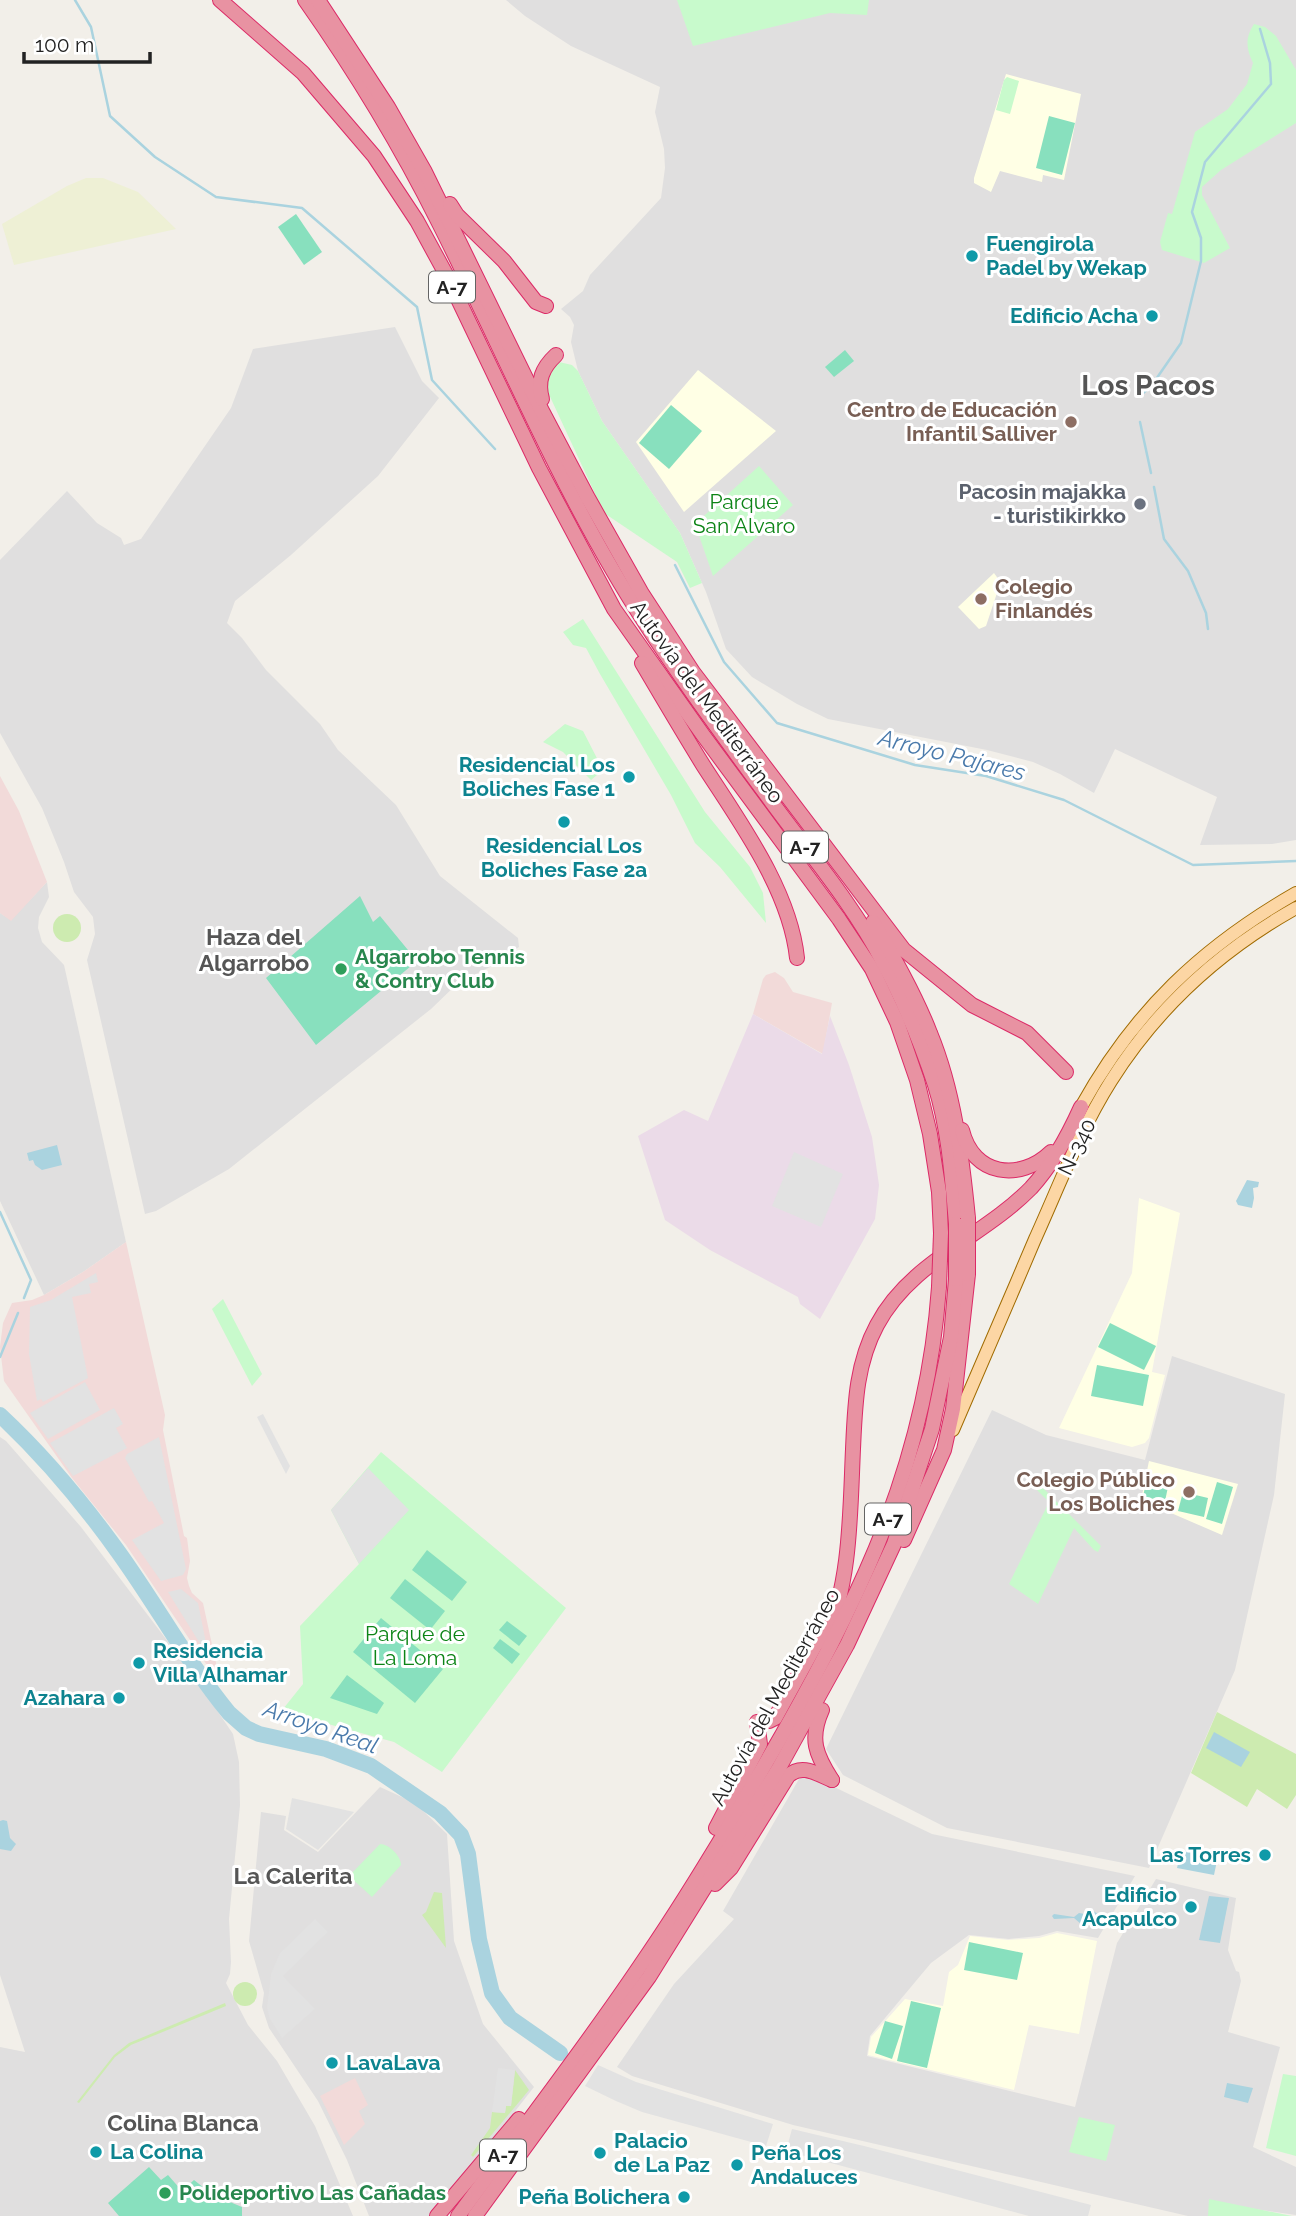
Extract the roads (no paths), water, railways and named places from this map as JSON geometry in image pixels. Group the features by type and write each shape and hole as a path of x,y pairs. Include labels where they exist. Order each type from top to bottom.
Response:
{"highway":[{"name":"Autovía del Mediterráneo","path":"214,0 224,4 266,38 332,105 374,156 417,221 447,276 539,468 614,609 839,919 872,969 897,1022 917,1080 930,1134 939,1192 939,1287 926,1390 903,1479 880,1543 844,1622 783,1732 596,2039"},
{"name":"Autovía del Mediterráneo","path":"305,0 366,91 439,221 576,503 612,569 681,680 847,903 882,960 905,1007 936,1088 962,1221 962,1277 932,1429 894,1544 847,1645 802,1728 649,1977 596,2039"},
{"path":"318,0 388,107 425,172 456,230 541,410 588,498 635,580 693,672 904,950 972,1005 1027,1033 1066,1072"},
{"path":"425,172 439,185 457,215 504,261 536,302 546,306"},
{"path":"556,355 542,372 539,384 541,396 562,446"},
{"path":"614,609 628,640 748,834 777,892 795,944 797,958"},
{"path":"835,862 875,924 931,1033 953,1097 964,1140 976,1158 995,1169 1015,1172 1037,1165 1051,1153 1081,1107"},
{"path":"940,1062 960,1149 962,1221"},
{"path":"783,1732 794,1701 826,1639 839,1602 846,1566 856,1389 864,1353 877,1323 919,1273 1004,1211 1030,1188 1066,1141 1081,1107"},
{"path":"847,1645 874,1607 944,1450 953,1409 962,1277"},
{"path":"679,1905 693,1869 760,1745 757,1721 775,1718 839,1602"},
{"path":"697,1902 732,1868 794,1770 804,1769 832,1780 818,1758 815,1727 832,1689 834,1670"},
{"path":"437,2216 551,2095 596,2039"},
{"name":"A-7","path":"458,2216 551,2095"},
{"name":"A-7","path":"474,2216 551,2095"}],"main road":[{"name":"N-340","path":"1081,1107 1125,1038 1177,978 1245,924 1296,893"},
{"name":"N-340","path":"944,1450 1074,1150 1111,1081 1146,1032 1187,987 1224,954 1296,908"}],"water":[{"path":"57,1145 62,1165 42,1170 33,1160 29,1161 27,1153"},
{"path":"1247,1180 1259,1182 1258,1187 1253,1188 1252,1208 1238,1205 1236,1201"},
{"path":"1214,1732 1250,1752 1241,1767 1206,1748"},
{"path":"0,1821 7,1821 10,1838 16,1844 11,1851 0,1849"},
{"path":"1181,1850 1218,1856 1214,1875 1177,1868"},
{"path":"1209,1896 1229,1898 1220,1943 1199,1940"},
{"path":"1093,1911 1100,1915 1098,1925 1081,1924 1074,1918 1054,1919 1052,1916 1074,1917 1079,1913"},
{"path":"1227,2083 1253,2088 1248,2103 1224,2097"}],"waterway":[{"name":"Arroyo Pajares","path":"75,0 91,27 110,116 155,157 216,197 302,208 417,307 432,380 495,449"},
{"path":"1141,395 1152,385 1181,343 1201,261 1201,238 1192,212 1205,162 1271,84 1270,63 1260,29"},
{"path":"1140,422 1151,473"},
{"path":"1154,487 1164,539 1188,571 1206,613 1208,629"},
{"name":"Arroyo Pajares","path":"675,565 724,662 777,723 915,765 986,776 1064,800 1193,865 1296,861"},
{"path":"0,1212 31,1280 24,1298"},
{"path":"0,1357 18,1313"},
{"name":"Arroyo Real","path":"0,1415 48,1464 92,1517 229,1713 246,1728 259,1734 326,1749 371,1766 440,1813 461,1835 468,1854 479,1939 492,1993 510,2018 560,2053"}],"place":[{"name":"Fuengirola Padel by Wekap","path":"972,256"},
{"name":"Edificio Acha","path":"1152,316"},
{"name":"Centro de Educación Infantil Salliver","path":"1071,422"},
{"name":"Pacosin majakka - turistikirkko","path":"1140,504"},
{"name":"Colegio Finlandés","path":"981,599"},
{"name":"Residencial Los Boliches Fase 1","path":"629,777"},
{"name":"Residencial Los Boliches Fase 2a","path":"564,822"},
{"name":"Algarrobo Tennis & Contry Club","path":"341,969"},
{"name":"Colegio Público Los Boliches","path":"1189,1492"},
{"name":"Residencia Villa Alhamar","path":"139,1663"},
{"name":"Azahara","path":"119,1698"},
{"name":"Las Torres","path":"1265,1855"},
{"name":"Edificio Acapulco","path":"1191,1907"},
{"name":"LavaLava","path":"332,2063"},
{"name":"La Colina","path":"96,2152"},
{"name":"Palacio de La Paz","path":"600,2153"},
{"name":"Peña Los Andaluces","path":"737,2165"},
{"name":"Polideportivo Las Cañadas","path":"165,2193"},
{"name":"Peña Bolichera","path":"684,2197"}],"district":[{"name":"Los Pacos","path":"1148,385"},
{"name":"Haza del Algarrobo","path":"254,950"},
{"name":"La Calerita","path":"293,1876"},
{"name":"Colina Blanca","path":"183,2123"}],"park label":[{"name":"Parque San Alvaro","path":"744,514"},
{"name":"Parque de La Loma","path":"415,1646"}]}
